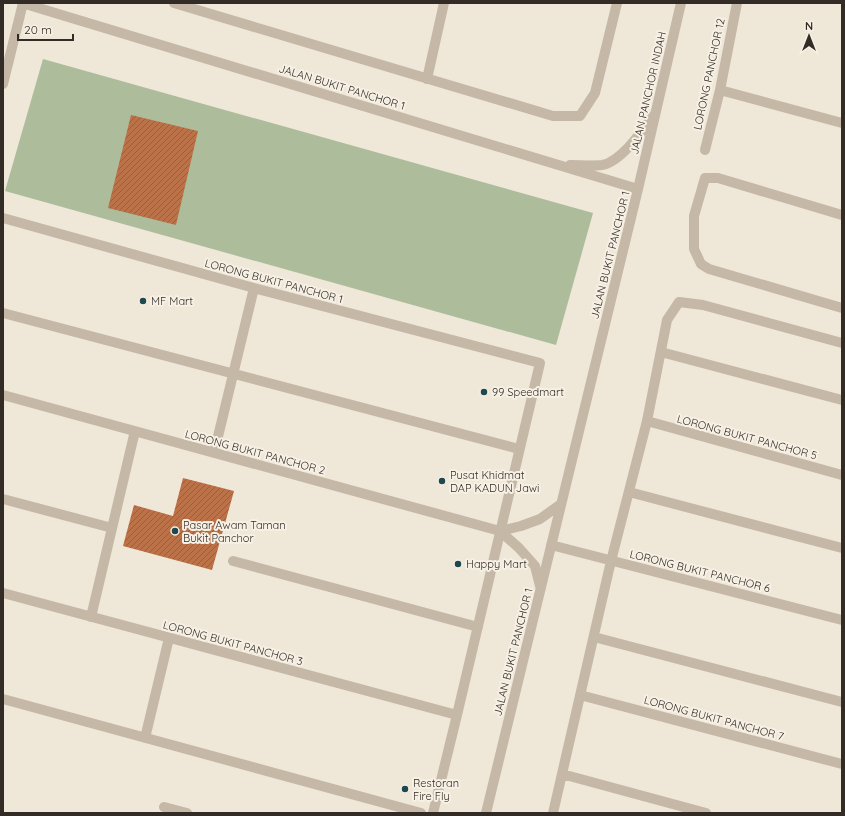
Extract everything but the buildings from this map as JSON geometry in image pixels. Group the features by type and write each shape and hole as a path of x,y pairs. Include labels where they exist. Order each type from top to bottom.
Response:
{"street":[{"path":"3,84 6,59 23,3"},
{"name":"JALAN BUKIT PANCHOR 1","path":"23,3 638,189 486,813"},
{"path":"174,3 553,116 580,116 595,93 617,3"},
{"path":"427,79 444,3"},
{"name":"JALAN PANCHOR INDAH","path":"638,189 681,3"},
{"name":"LORONG PANCHOR 12","path":"705,150 720,90 737,3"},
{"path":"720,90 842,123"},
{"path":"559,164 602,165 612,161 626,150 656,113"},
{"path":"842,215 718,178 705,178 694,216 694,249 701,264 709,269 842,308"},
{"name":"LORONG BUKIT PANCHOR 1","path":"3,218 254,288 540,363 519,449"},
{"path":"214,453 254,288"},
{"path":"553,813 611,561 646,421 667,320 679,302 703,305 842,343"},
{"path":"3,313 519,449 433,813"},
{"path":"661,352 842,400"},
{"name":"LORONG BUKIT PANCHOR 2","path":"3,396 500,531"},
{"name":"LORONG BUKIT PANCHOR 5","path":"646,421 842,475"},
{"path":"91,617 136,432"},
{"path":"629,492 842,548"},
{"path":"3,499 112,528"},
{"path":"500,531 521,526 540,518 561,504"},
{"path":"500,531 519,548 535,566 541,588"},
{"name":"LORONG BUKIT PANCHOR 6","path":"551,545 842,620"},
{"path":"233,561 478,627"},
{"name":"LORONG BUKIT PANCHOR 3","path":"3,593 457,715"},
{"path":"594,636 842,702"},
{"path":"145,738 169,638"},
{"name":"LORONG BUKIT PANCHOR 7","path":"580,695 842,764"},
{"path":"3,699 421,813"},
{"path":"562,774 706,813"},
{"path":"164,807 187,813"}],"green space":[{"path":"43,59 593,213 556,345 5,191"}],"place":[{"name":"MF Mart","path":"143,301"},
{"name":"99 Speedmart","path":"484,392"},
{"name":"Pusat Khidmat DAP KADUN Jawi","path":"442,481"},
{"name":"Pasar Awam Taman Bukit Panchor","path":"175,531"},
{"name":"Happy Mart","path":"458,564"},
{"name":"Restoran Fire Fly","path":"405,789"}]}
